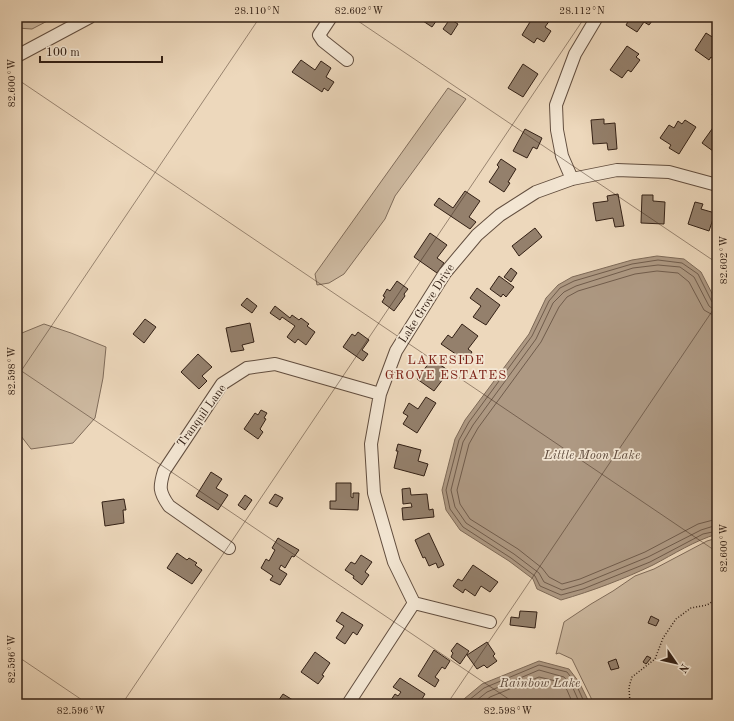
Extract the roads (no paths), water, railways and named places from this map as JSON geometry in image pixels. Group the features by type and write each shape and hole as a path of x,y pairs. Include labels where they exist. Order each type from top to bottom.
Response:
{"street":[{"path":"17,56 90,17"},
{"path":"331,17 319,35 323,41 347,60"},
{"path":"572,179 562,156 557,130 556,105 575,54 597,17"},
{"name":"Lake Grove Drive","path":"414,603 394,562 374,493 371,444 380,394 396,351 445,272 477,235 500,215 536,192 572,179 617,170 669,172 717,185"},
{"name":"Tranquil Lane","path":"229,548 169,506 162,497 160,486 164,471 222,384 247,368 275,364 380,394"},
{"path":"348,704 414,603 490,622"}],"water":[{"name":"Little Moon Lake","path":"657,256 684,259 701,272 717,303 717,534 692,544 631,575 596,589 561,600 537,589 533,579 509,561 460,530 446,510 442,490 455,439 465,420 529,334 546,298 558,285 572,277 632,260"},
{"name":"Rainbow Lake","path":"539,661 569,669 579,682 590,704 458,704 482,684"}],"district":[{"name":"LAKESIDE GROVE ESTATES","path":"446,368"}]}
